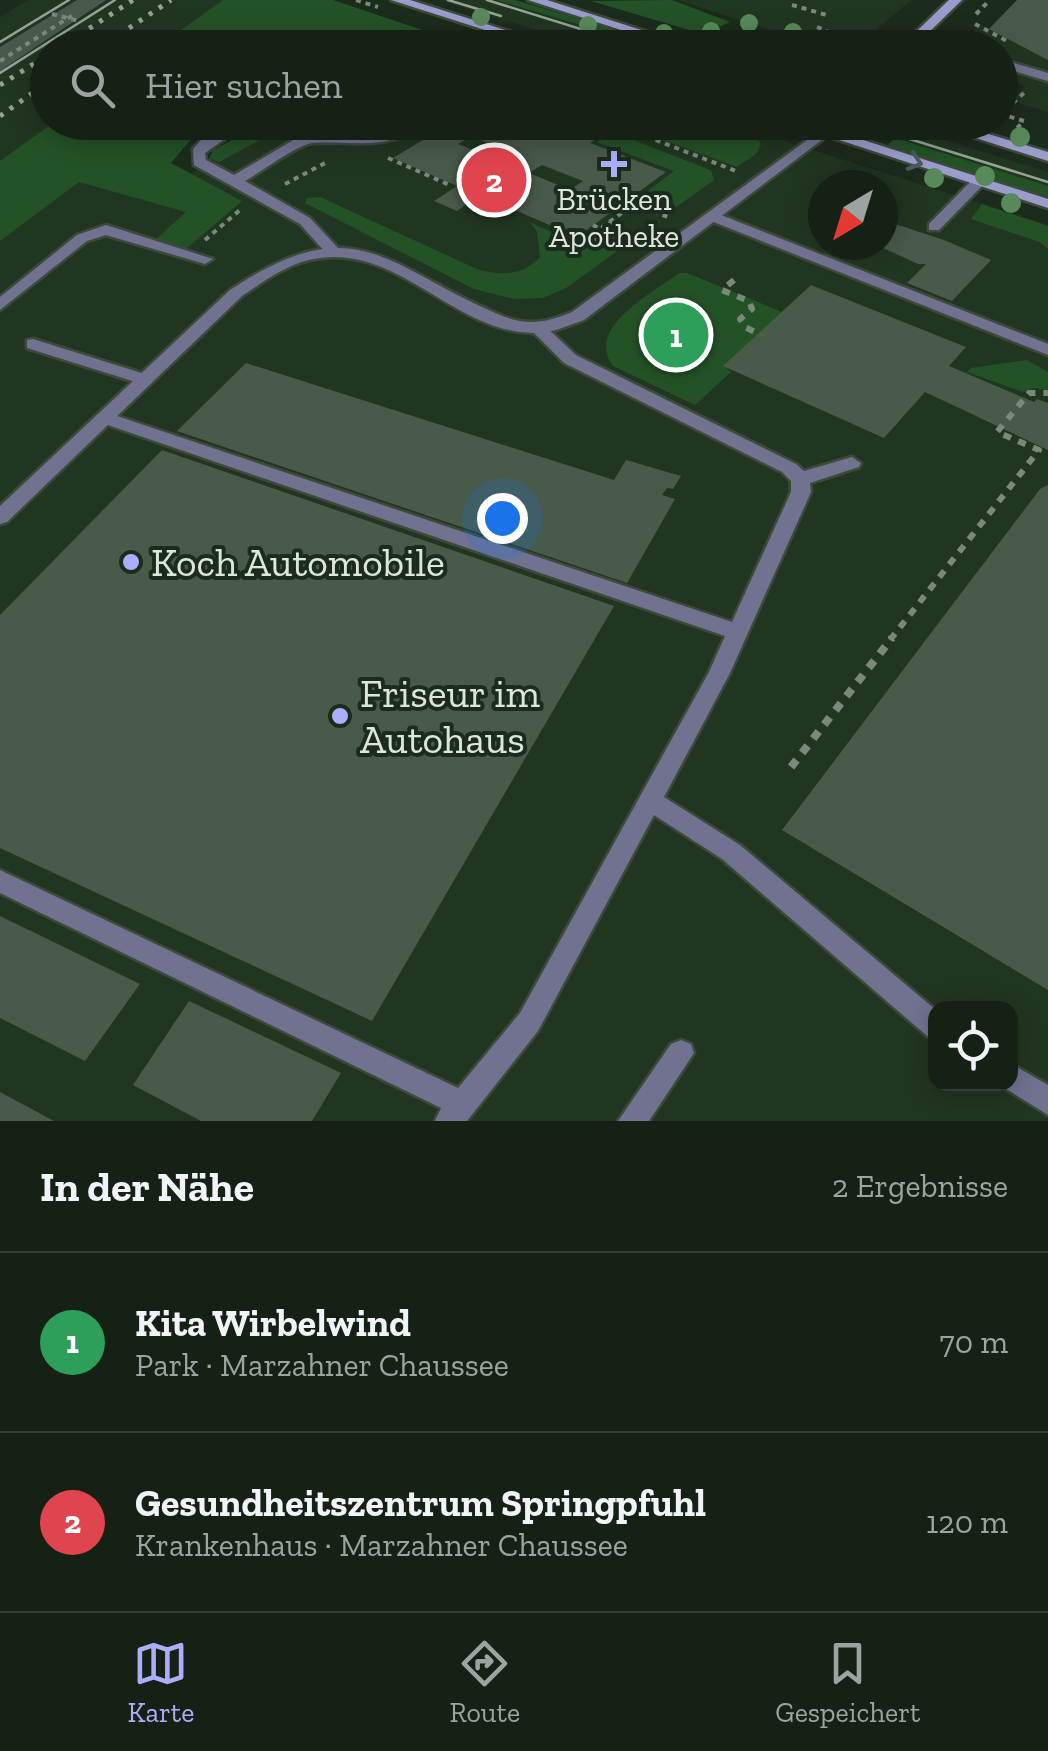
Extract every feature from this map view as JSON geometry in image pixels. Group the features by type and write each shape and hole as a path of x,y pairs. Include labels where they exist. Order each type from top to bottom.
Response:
{"main road":[{"path":"397,0 496,30"},
{"path":"534,0 633,30"},
{"path":"924,30 956,0"},
{"path":"861,140 1048,204"},
{"path":"992,140 1048,157"}],"street":[{"path":"1018,69 1048,77"},
{"path":"211,140 198,152 199,162 305,220 332,250"},
{"path":"233,182 316,140"},
{"path":"0,517 250,282 297,257 332,250 375,256 497,321 538,329 578,316 812,140"},
{"path":"934,227 978,182"},
{"path":"711,216 1048,350"},
{"path":"0,305 82,238 106,230 201,253"},
{"path":"0,882 456,1112 529,1022 738,632 801,492 800,478 789,468 570,359 538,329"},
{"path":"34,344 145,380"},
{"path":"104,418 738,632"},
{"path":"800,478 852,463"},
{"path":"648,800 731,852 928,1020"},
{"path":"632,1121 682,1053"},
{"path":"1018,1081 1048,1101"}],"path":[{"path":"792,4 830,16"},
{"path":"52,14 79,20"},
{"path":"49,30 70,17"},
{"path":"816,27 824,30"},
{"path":"0,61 30,42"},
{"path":"1018,98 1030,86"},
{"path":"653,140 760,180"},
{"path":"378,156 452,186"},
{"path":"201,253 269,186 284,184 336,158"},
{"path":"593,225 600,228 632,201 670,218"},
{"path":"608,222 616,226 594,242 604,246 626,231 642,238"},
{"path":"734,280 722,290 749,301 752,308 740,320 744,327 759,334"},
{"path":"791,767 1039,450 997,432 1029,394 1048,393"}],"shaded area":[{"path":"28,0 225,0 183,30 30,30 31,140 0,162 0,17"},
{"path":"440,0 496,0 596,30 537,30 507,21 496,24 501,20"},
{"path":"678,0 911,0 876,30 769,30"},
{"path":"1018,36 1048,44 1048,112 1018,103 1018,94 1025,86 1018,84"},
{"path":"252,140 781,140 875,170 808,170 808,260 898,260 898,177 1048,225 1048,1121 0,1121 0,229 109,151 192,173"},
{"path":"901,140 944,140 1048,172 1048,186"}],"green space":[{"path":"223,0 333,0 422,30 181,30"},
{"path":"496,0 515,0 616,30 596,30"},
{"path":"672,0 730,22 712,30 689,30 591,1"},
{"path":"30,139 191,140 171,163 242,201 187,248 155,240 186,212 79,182 0,241 0,161"},
{"path":"232,140 260,140 219,162 209,159 213,150"},
{"path":"633,140 711,170 714,180 668,213 637,199 674,171 597,142"},
{"path":"663,140 757,140 761,144 756,154 737,167"},
{"path":"893,140 901,140 1048,186 1048,197 887,146"},
{"path":"320,197 477,269 494,273 519,271 540,257 537,232 531,223 577,243 583,239 605,249 625,235 634,239 566,288 543,298 514,299 474,289 305,203 307,198"},
{"path":"982,204 1048,226 1048,249 1040,242 971,219"},
{"path":"679,273 782,312 724,366 731,372 695,405 613,366 606,352 608,338 626,312"},
{"path":"1027,360 1048,372 1048,390 1034,388 1023,392 967,372 971,368"}],"building":[{"path":"77,0 106,0 61,30 30,30 30,51 0,71 0,47"},
{"path":"1017,0 1048,0 1048,60 1018,44 1018,30 989,29"},
{"path":"423,140 464,140 458,144 492,158 505,150 481,140 594,140 590,143 666,172 577,237 480,195 457,211 434,201 457,186 393,158","holes":["542,165 583,181 570,190 529,173"]},
{"path":"898,225 991,260 952,301 907,283 926,264 898,255"},
{"path":"811,285 966,347 949,366 1034,402 1037,399 1048,403 1048,450 925,392 884,438 723,366"},
{"path":"246,363 614,480 626,460 681,476 673,489 667,488 662,495 675,499 627,583 177,431"},
{"path":"162,450 614,606 372,1021 0,848 0,615"},
{"path":"1048,485 1048,990 782,830 1040,489"},
{"path":"0,916 140,984 85,1061 0,1018"},
{"path":"189,1001 341,1073 312,1121 201,1121 133,1085"},
{"path":"0,1092 54,1121 0,1121"}],"tram line":[{"path":"0,42 69,0"},
{"path":"68,30 115,0"},
{"path":"448,0 501,16"},
{"path":"487,0 584,30"},
{"path":"0,73 30,54"},
{"path":"913,140 1048,182"}],"railway":[{"path":"87,30 133,0"},
{"path":"126,30 171,0"},
{"path":"0,85 30,66"},
{"path":"0,116 30,95"}],"place":[{"name":"Brücken Apotheke","path":"614,164"},
{"name":"Gesundheitszentrum Springpfuhl","path":"494,180"},
{"name":"Kita Wirbelwind","path":"676,335"},
{"name":"Koch Automobile","path":"131,562"},
{"name":"Friseur im Autohaus","path":"340,716"}]}
